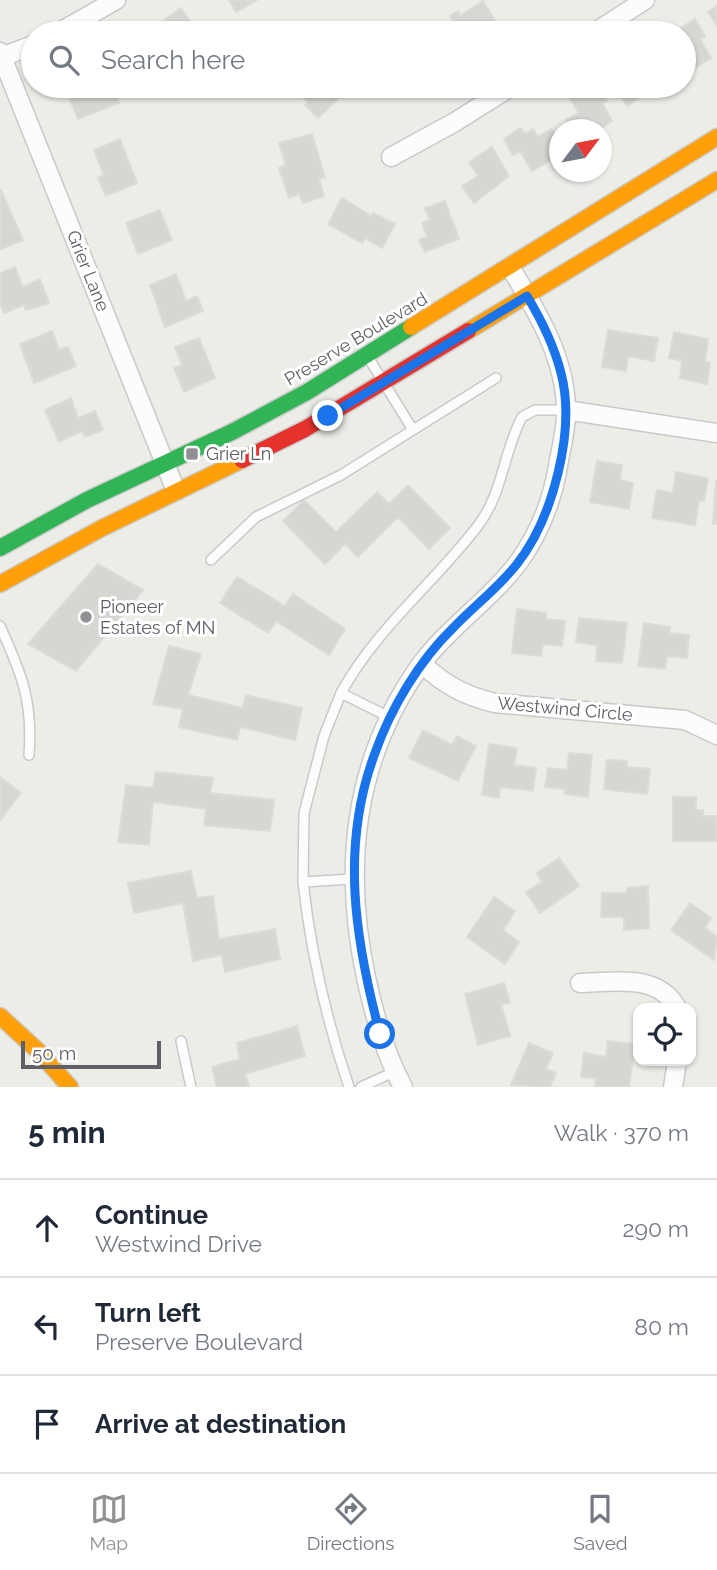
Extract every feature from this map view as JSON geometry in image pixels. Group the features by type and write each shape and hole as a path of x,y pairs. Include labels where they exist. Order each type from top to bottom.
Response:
{"street":[{"path":"79,21 116,0"},
{"path":"613,21 645,0"},
{"path":"1,55 21,49"},
{"name":"Grier Lane","path":"1,55 176,491"},
{"path":"391,157 493,98"},
{"name":"Preserve Boulevard","path":"0,548 48,520 270,412 367,355 717,137"},
{"path":"0,584 176,491 305,429 717,180"},
{"path":"399,1079 369,993 352,879 353,845 375,752 391,718 422,664 452,629 517,564 538,531 553,494 566,410 562,375 550,338 510,267"},
{"path":"566,410 717,433"},
{"name":"Westwind Circle","path":"422,664 442,683 467,696 495,703 685,720 717,735"},
{"path":"580,983 642,982 657,987 674,1003"},
{"path":"2,1022 38,1051 70,1087"},
{"path":"674,1087 676,1066"}],"lane":[{"path":"367,355 413,430"},
{"path":"211,560 256,517 341,475 496,378"},
{"path":"349,1087 323,1008 310,941 303,882 304,813 324,736 351,674 397,613 478,526 497,493 522,418 535,410 566,410"},
{"path":"0,626 31,708 29,755"},
{"path":"341,693 391,718"},
{"path":"303,882 352,879"},
{"path":"181,1041 191,1087"},
{"path":"361,1087 399,1079"}],"building":[{"path":"229,0 257,0 236,12"},
{"path":"483,1 495,21 453,21 450,16 458,11 460,16"},
{"path":"717,6 717,26 708,12"},
{"path":"181,8 190,21 163,21"},
{"path":"695,19 705,36 700,39 711,58 696,67 696,21 692,21"},
{"path":"117,98 119,103 78,119 70,100"},
{"path":"304,98 339,98 318,118 305,105 308,102"},
{"path":"571,98 605,98 607,101 602,103 611,119 568,119 579,113"},
{"path":"622,98 638,98 627,106"},
{"path":"520,128 525,134 533,129 538,137 549,130 549,161 532,171 520,151 513,155 504,139"},
{"path":"312,134 325,177 319,179 324,196 303,203 299,194 289,198 279,168 286,165 279,143"},
{"path":"120,139 137,183 106,196 98,178 104,175 94,150"},
{"path":"492,147 509,176 474,203 462,186 478,176 469,162"},
{"path":"0,191 23,240 0,250"},
{"path":"342,198 371,216 373,213 395,224 382,248 365,238 362,243 328,224"},
{"path":"445,201 459,239 425,252 419,240 427,237 422,223 430,220 425,208"},
{"path":"160,210 172,240 138,254 126,223"},
{"path":"15,267 23,287 40,279 49,303 26,310 24,305 4,313 0,303 0,273"},
{"path":"176,274 186,301 197,296 203,311 165,327 150,285"},
{"path":"608,330 658,338 654,361 628,356 626,371 602,367"},
{"path":"52,331 59,350 68,347 76,366 34,383 20,344"},
{"path":"674,332 708,339 705,362 710,363 707,384 680,378 682,361 669,358"},
{"path":"199,338 215,378 184,392 174,368 182,365 175,347"},
{"path":"71,398 78,418 95,411 103,430 85,437 82,431 59,442 45,410"},
{"path":"597,461 622,465 620,480 633,483 629,509 590,502"},
{"path":"676,472 708,478 704,501 699,501 695,525 652,518 657,490 673,493"},
{"path":"716,481 717,524 713,524"},
{"path":"408,485 450,528 429,549 398,517 358,557 345,544 325,564 283,521 304,500 336,532 377,492 389,504"},
{"name":"Pioneer Estates of MN","path":"98,564 143,590 76,671 28,644"},
{"path":"237,577 285,606 293,594 345,629 329,655 276,621 268,633 220,603"},
{"path":"517,609 546,613 546,619 565,621 562,646 543,644 541,656 512,653"},
{"path":"579,618 627,623 622,663 596,661 597,645 576,642"},
{"path":"644,623 670,627 669,633 689,635 687,658 667,656 665,669 638,666"},
{"path":"169,646 201,654 188,695 242,708 246,695 302,708 295,740 240,727 237,740 179,727 183,709 153,704"},
{"path":"423,730 452,745 457,736 476,746 458,781 409,758"},
{"path":"489,744 517,748 514,765 536,768 533,791 500,787 499,798 482,795"},
{"path":"569,753 592,755 588,797 565,794 565,789 545,787 548,768 567,770"},
{"path":"607,760 627,761 626,767 650,769 647,794 604,789"},
{"path":"156,772 213,778 210,793 274,800 270,831 204,825 206,809 153,802 149,845 118,842 126,785 153,788"},
{"path":"0,777 21,793 0,820"},
{"path":"673,797 696,797 696,810 703,810 703,816 717,816 717,841 673,841"},
{"path":"559,858 579,886 540,913 526,892 542,882 537,873"},
{"path":"191,871 197,898 213,896 219,939 275,929 280,959 225,972 222,955 193,961 183,903 134,913 128,883"},
{"path":"648,886 649,928 624,930 624,917 601,917 602,893 627,893 627,888"},
{"path":"494,897 515,911 503,930 519,942 505,964 467,937"},
{"path":"690,903 711,918 705,928 717,937 714,960 671,930"},
{"path":"504,983 510,1002 501,1005 510,1036 478,1045 465,994"},
{"path":"297,1026 305,1056 245,1074 249,1087 217,1087 212,1067 240,1059 237,1043"},
{"path":"608,1041 633,1044 629,1087 595,1086 596,1078 581,1077 584,1053 606,1057"},
{"path":"529,1043 553,1053 546,1069 556,1073 550,1087 511,1085"}],"traffic: fast":[{"path":"0,548 87,500 232,432 307,392 411,327"}],"traffic: slow":[{"path":"411,327 717,137"},
{"path":"468,331 717,180"},
{"path":"0,584 102,528 242,460"},
{"path":"0,1016 38,1051 70,1087"}],"traffic: jam":[{"path":"242,460 305,429 468,331"}],"place":[{"name":"Grier Ln","path":"192,454"},
{"name":"Pioneer Estates of MN","path":"86,617"}],"route":[{"path":"328,416 527,296 550,338 562,375 566,410 553,494 538,531 517,564 452,629 422,664 375,752 353,845 352,879 363,964 380,1034"}]}
